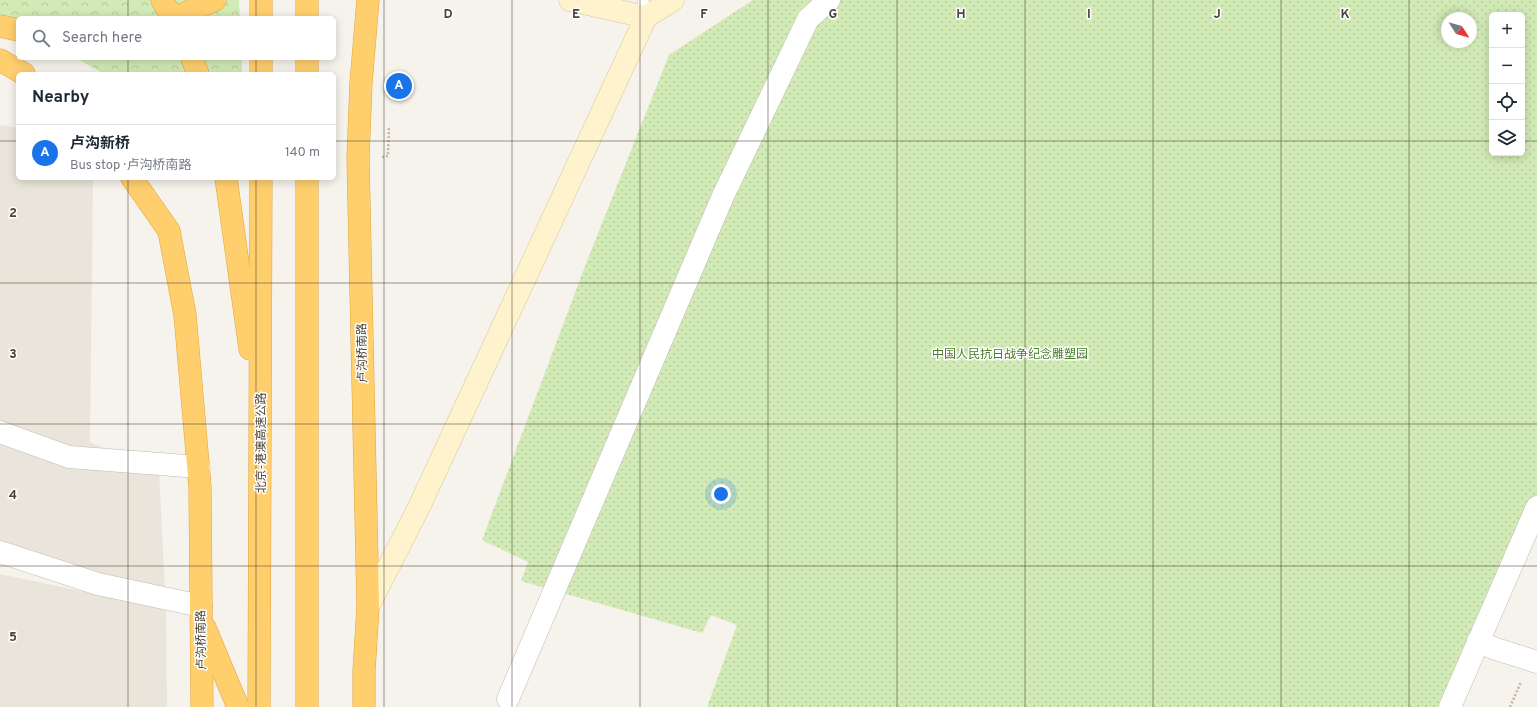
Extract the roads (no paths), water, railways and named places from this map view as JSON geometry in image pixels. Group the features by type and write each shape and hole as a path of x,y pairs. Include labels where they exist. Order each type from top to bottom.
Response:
{"highway":[{"path":"162,0 173,16"},
{"path":"179,16 215,0"},
{"path":"261,0 261,16"},
{"path":"307,16 308,0"},
{"name":"卢沟桥南路","path":"364,707 364,671 368,607 358,158 361,83 368,0"},
{"path":"0,26 16,30"},
{"path":"0,60 21,72"},
{"path":"193,60 197,72"},
{"path":"261,60 261,72"},
{"path":"307,60 307,72"},
{"name":"卢沟桥南路","path":"133,180 169,231 185,315 200,487 202,707"},
{"path":"226,180 261,432"},
{"name":"北京-港澳高速公路","path":"259,707 261,180"},
{"path":"307,180 307,707"},
{"path":"201,612 238,707"},
{"path":"347,707 364,671"}],"street":[{"path":"570,0 644,8 673,0"},
{"path":"508,700 723,196 808,19 829,0"},
{"path":"368,607 419,507 644,8"},
{"path":"0,432 69,456 198,467"},
{"path":"1450,707 1537,507"},
{"path":"0,552 98,584 201,612"},
{"path":"1478,641 1493,648 1537,662"}],"place":[{"name":"卢沟新桥","path":"399,86"}],"park label":[{"name":"中国人民抗日战争纪念雕塑园","path":"1010,354"}]}
